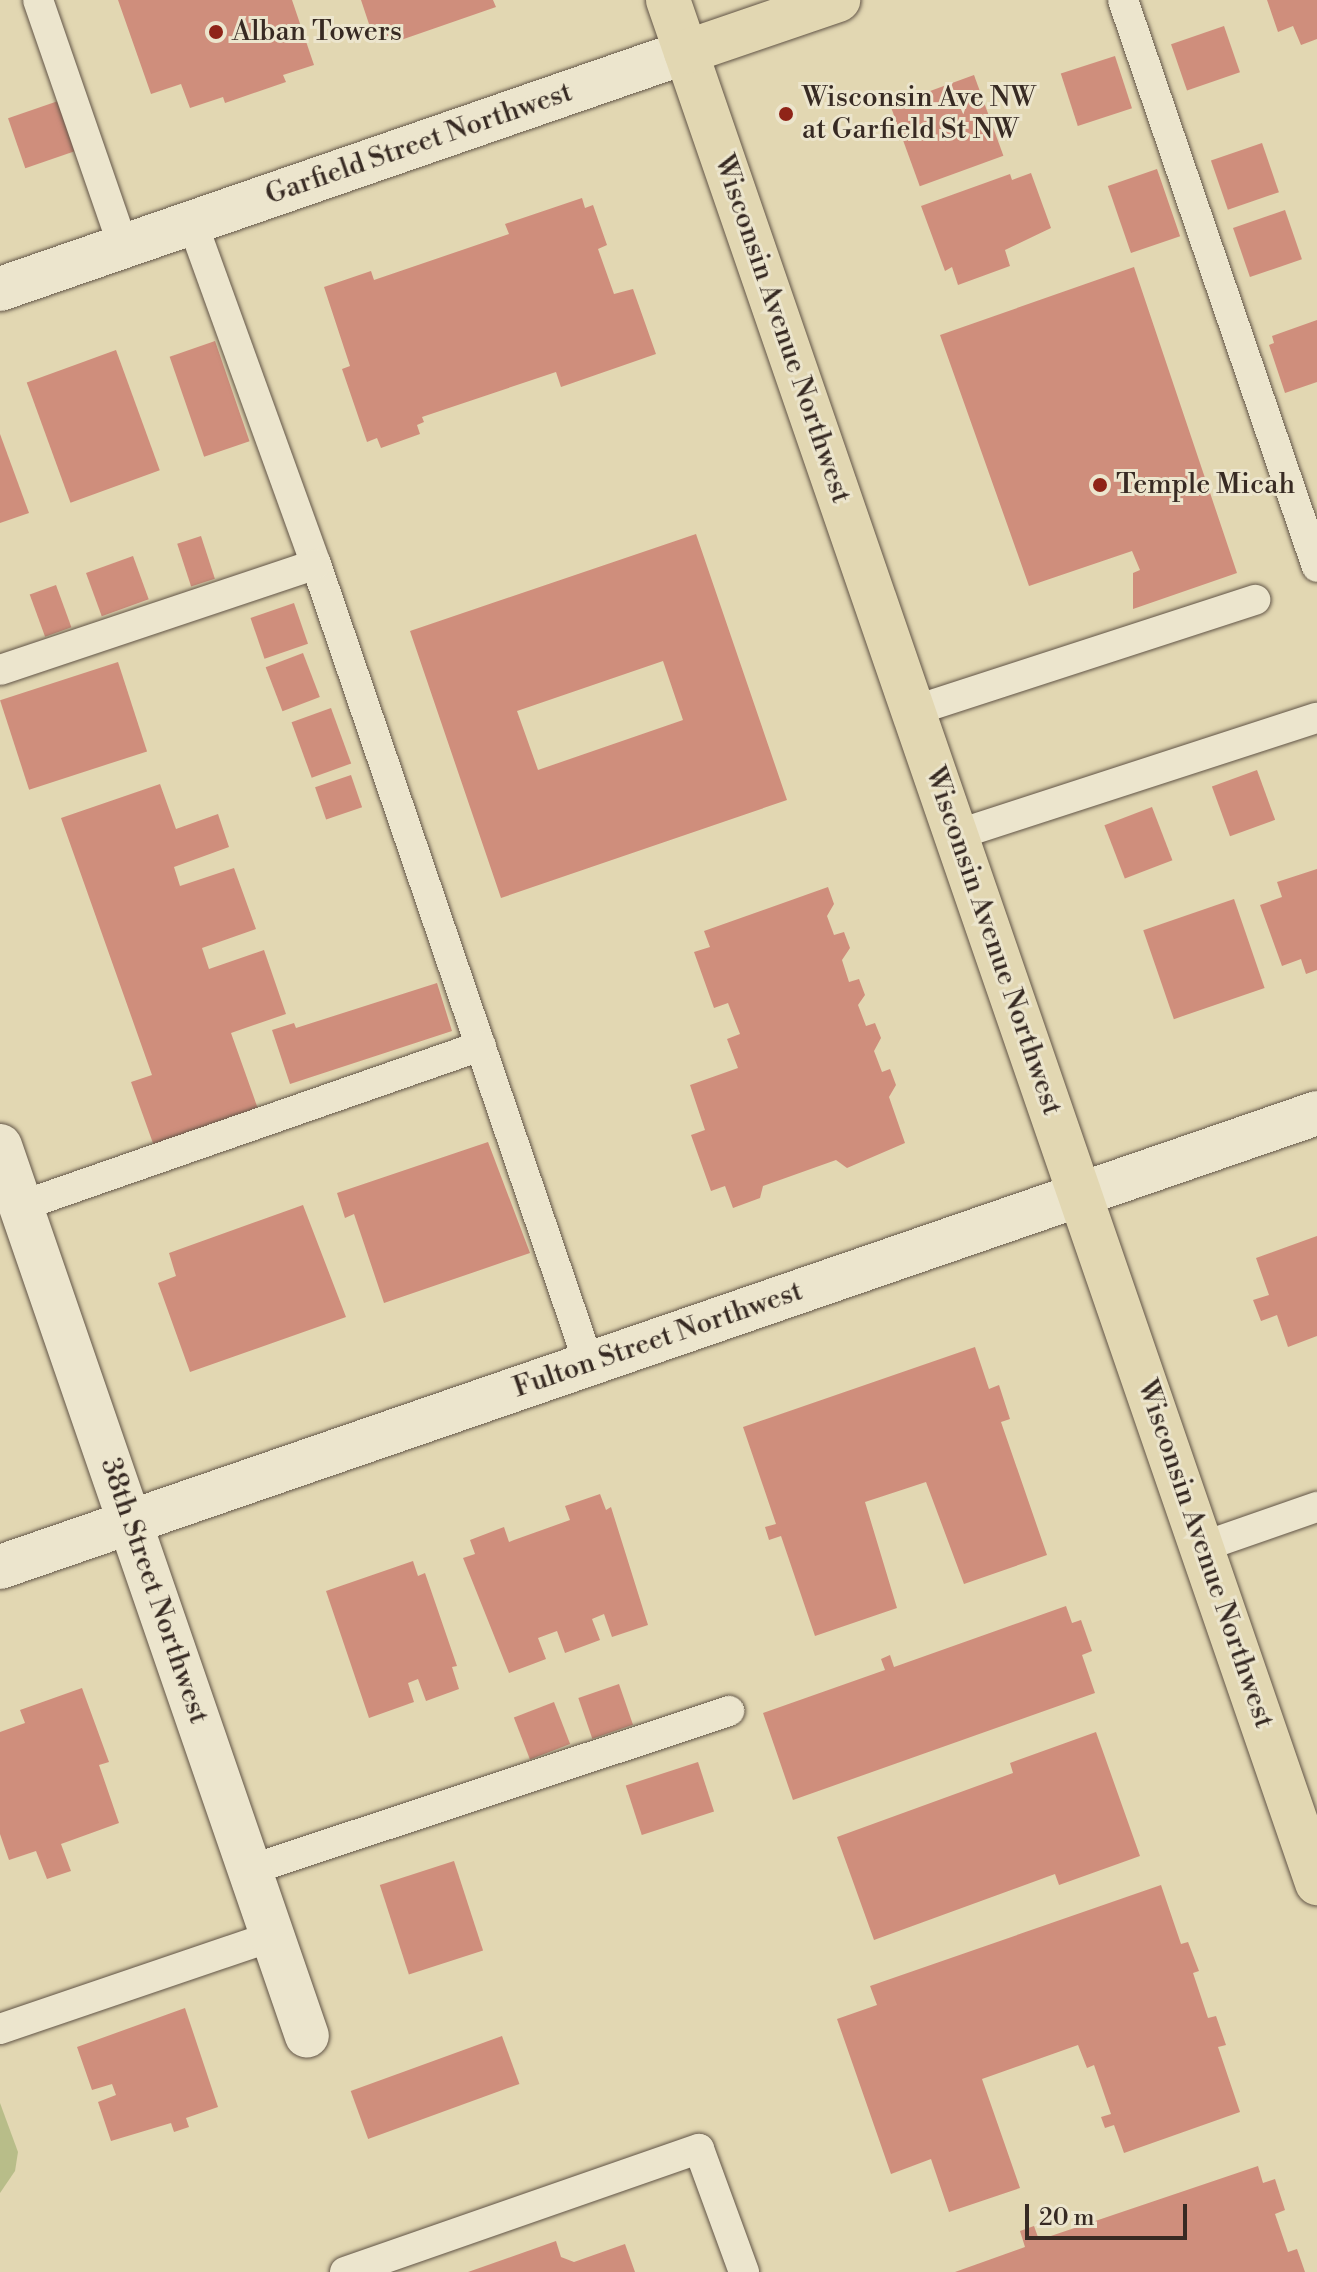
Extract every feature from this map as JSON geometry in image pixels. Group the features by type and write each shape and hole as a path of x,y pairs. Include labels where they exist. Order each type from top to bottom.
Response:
{"main road":[{"name":"Wisconsin Avenue Northwest","path":"668,0 1317,1883"},
{"name":"Garfield Street Northwest","path":"686,52 838,0"}],"street":[{"name":"Garfield Street Northwest","path":"0,289 686,52"},
{"name":"Fulton Street Northwest","path":"0,1567 1317,1113"},
{"name":"38th Street Northwest","path":"0,1146 307,2036"}],"lane":[{"path":"38,0 123,246"},
{"path":"1123,0 1317,567"},
{"path":"192,222 316,564 589,1364"},
{"path":"0,670 316,564"},
{"path":"913,711 1255,600"},
{"path":"956,835 1317,718"},
{"path":"21,1206 481,1046"},
{"path":"1202,1547 1317,1507"},
{"path":"250,1870 729,1711"},
{"path":"0,2029 273,1936"},
{"path":"345,2272 699,2149 744,2272"}],"green space":[{"path":"0,2103 18,2152 15,2171 0,2193"}],"building":[{"name":"Alban Towers","path":"118,0 292,0 314,65 283,75 286,82 225,103 223,97 190,108 181,84 151,94"},
{"name":"Alban Towers","path":"361,0 493,0 496,7 398,41 396,35 375,42"},
{"path":"1267,0 1317,0 1317,39 1301,45 1293,26 1278,32"},
{"path":"1224,26 1240,72 1187,91 1171,44"},
{"path":"1115,56 1132,108 1078,126 1061,74"},
{"path":"974,75 1003,156 920,186 890,105"},
{"path":"61,100 78,150 25,168 8,118"},
{"path":"1262,143 1279,192 1228,210 1211,161"},
{"path":"1157,169 1180,236 1131,253 1108,186"},
{"path":"1031,173 1051,228 1005,250 1010,266 958,285 952,267 945,271 921,206 1010,174 1012,180"},
{"path":"582,198 585,208 593,205 607,245 598,249 614,294 633,289 656,354 561,387 556,372 422,417 424,422 417,425 420,434 381,448 377,438 367,442 342,369 350,366 324,287 371,271 374,280 509,234 505,224"},
{"path":"1285,210 1302,259 1250,277 1233,228"},
{"name":"Temple Micah","path":"1134,267 1237,573 1133,609 1133,573 1140,570 1132,551 1029,586 940,335"},
{"path":"1317,320 1317,382 1285,393 1269,345 1274,343 1272,336"},
{"path":"215,341 250,441 204,457 170,357"},
{"path":"116,350 160,470 71,503 27,382"},
{"path":"0,434 29,513 0,523"},
{"path":"696,534 787,800 501,898 410,631","holes":["663,661 683,720 538,770 517,711"]},
{"path":"201,536 215,579 191,587 177,544"},
{"path":"133,556 149,599 102,616 86,573"},
{"path":"56,585 71,627 45,637 30,595"},
{"path":"294,603 308,644 265,659 251,618"},
{"path":"303,653 320,697 283,711 266,667"},
{"path":"118,662 147,751 29,790 0,700"},
{"path":"331,708 351,763 312,778 292,722"},
{"path":"1257,770 1275,820 1230,836 1212,786"},
{"path":"351,775 362,807 326,820 315,787"},
{"path":"160,784 176,829 218,814 229,847 174,867 180,886 234,868 256,929 202,948 209,969 264,950 286,1014 231,1033 258,1109 154,1146 131,1082 152,1075 61,818"},
{"path":"1152,807 1172,860 1125,878 1104,825"},
{"path":"1317,869 1317,970 1306,974 1301,959 1282,966 1260,905 1282,897 1277,882"},
{"path":"828,887 834,904 827,916 834,935 844,932 850,948 842,960 849,982 859,979 865,995 858,1005 866,1026 875,1023 881,1038 874,1051 882,1072 890,1069 896,1085 889,1097 905,1143 847,1168 836,1160 763,1186 760,1198 733,1208 725,1186 711,1191 691,1135 705,1130 690,1085 738,1068 727,1039 740,1034 728,1003 714,1008 694,952 710,947 704,931"},
{"path":"1234,899 1265,988 1174,1019 1143,930"},
{"path":"437,983 452,1031 290,1084 272,1030 294,1023 296,1028"},
{"path":"488,1142 530,1253 384,1303 354,1214 345,1218 337,1193"},
{"path":"303,1205 346,1317 190,1372 158,1283 176,1276 169,1253"},
{"path":"1317,1236 1317,1336 1288,1347 1277,1315 1261,1321 1253,1300 1269,1295 1256,1258"},
{"path":"975,1347 989,1389 999,1385 1010,1419 1001,1422 1047,1555 964,1584 926,1482 865,1502 897,1608 815,1636 781,1536 769,1540 765,1527 776,1524 743,1427"},
{"path":"600,1494 606,1510 611,1507 648,1625 612,1637 604,1614 592,1619 600,1640 565,1653 557,1631 538,1638 546,1659 509,1673 463,1558 475,1554 470,1540 504,1527 509,1542 570,1520 565,1506"},
{"path":"413,1561 418,1576 425,1573 457,1666 452,1667 459,1689 426,1701 418,1679 408,1683 414,1702 369,1718 326,1591"},
{"path":"1066,1606 1072,1623 1081,1620 1092,1651 1082,1655 1095,1693 793,1800 763,1713 885,1670 881,1659 890,1655 894,1667"},
{"path":"619,1684 633,1725 592,1739 578,1698"},
{"path":"82,1688 109,1762 99,1765 119,1823 61,1844 71,1871 47,1879 36,1851 9,1860 0,1834 0,1732 25,1723 20,1710"},
{"path":"554,1702 570,1744 530,1759 514,1717"},
{"path":"1096,1732 1140,1856 1059,1885 1055,1874 874,1940 837,1837 1013,1773 1010,1763"},
{"path":"698,1762 714,1811 642,1835 626,1785"},
{"path":"454,1861 483,1950 409,1975 380,1885"},
{"path":"1161,1885 1181,1944 1188,1942 1199,1971 1193,1973 1208,2018 1216,2016 1226,2045 1218,2047 1240,2112 1124,2153 1114,2125 1105,2128 1101,2117 1111,2114 1094,2065 1087,2068 1078,2045 982,2079 1020,2188 949,2212 931,2159 891,2174 837,2019 877,2005 870,1986"},
{"path":"185,2008 218,2107 186,2118 189,2127 174,2132 171,2123 111,2141 98,2102 116,2095 112,2084 92,2090 77,2047"},
{"path":"502,2036 519,2084 368,2139 351,2091"},
{"path":"1258,2166 1263,2183 1275,2179 1285,2210 1275,2214 1288,2252 1297,2249 1305,2272 955,2272 1025,2247 1020,2231 1034,2226 1039,2240"},
{"path":"556,2241 561,2257 574,2262 625,2244 635,2272 468,2272"}],"place":[{"name":"Alban Towers","path":"216,32"},
{"name":"Wisconsin Ave NW at Garfield St NW","path":"786,114"},
{"name":"Temple Micah","path":"1100,485"}]}
